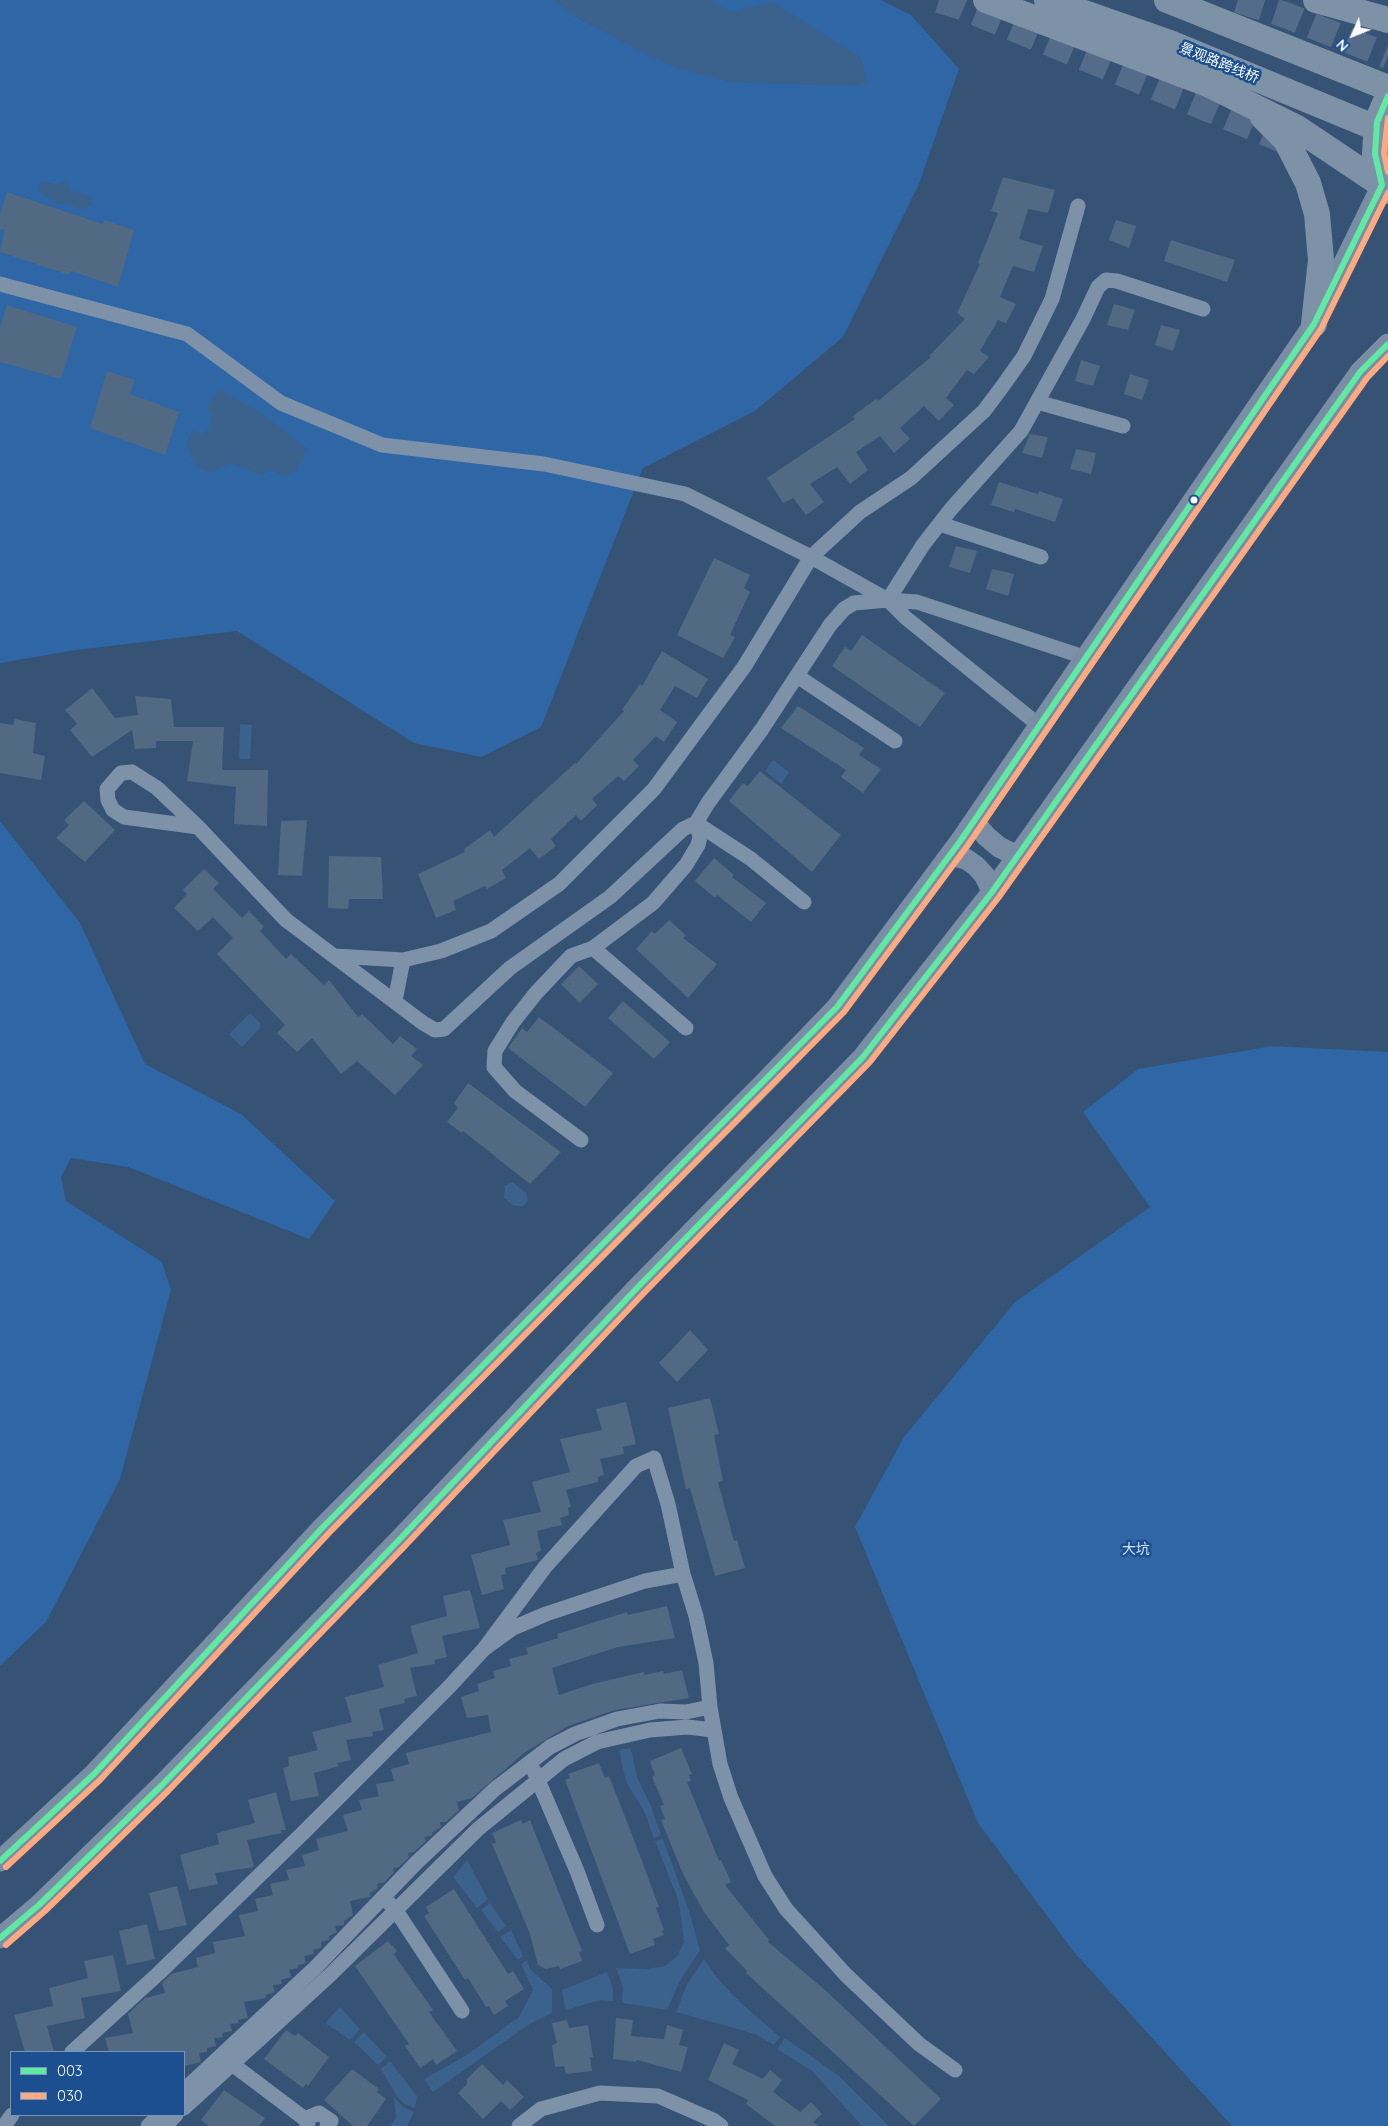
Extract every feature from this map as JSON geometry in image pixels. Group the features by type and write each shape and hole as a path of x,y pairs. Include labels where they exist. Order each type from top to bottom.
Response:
{"highway":[{"path":"986,0 1208,84 1297,128 1385,190"},
{"name":"景观路跨线桥","path":"1047,0 1170,43 1388,133"},
{"path":"1167,0 1388,88"},
{"path":"1316,0 1388,20"},
{"path":"1385,190 1375,154 1377,122 1388,96"},
{"path":"1254,107 1286,140 1308,183 1316,214 1321,260 1314,324"}],"street":[{"path":"0,1861 94,1774 323,1527 837,1007 974,821 1314,324 1385,190"},
{"path":"335,956 403,960 441,951 491,931 559,884 654,789 744,667 810,556 836,531 860,512 911,478 984,411 1024,356 1052,299 1078,206"},
{"path":"888,600 940,524 1021,431 1083,319 1098,287 1106,280 1118,281 1156,291 1203,309"},
{"path":"0,284 187,334 281,403 382,445 544,464 685,494 810,556 888,600 906,618 1040,726"},
{"path":"0,1938 39,1905 169,1778 398,1542 637,1288 827,1096 863,1057 992,892 1360,372 1388,344"},
{"path":"1037,402 1123,426"},
{"path":"940,524 1041,556"},
{"path":"198,828 124,817 113,810 108,800 107,789 121,773 132,772 156,788 198,828 286,920 435,1030 444,1029 510,968 610,897 682,829 696,823 830,625 844,609 854,603 865,600 916,602 1087,658"},
{"path":"797,676 895,741"},
{"path":"974,821 986,836 1017,856"},
{"path":"696,823 751,858 804,902"},
{"path":"581,1140 515,1091 494,1067 495,1051 524,1007 572,956 593,948 653,903 686,865 700,837 696,823"},
{"path":"950,855 966,859 976,866 985,876 992,892"},
{"path":"593,948 686,1028"},
{"path":"395,1001 403,960"},
{"path":"73,2051 159,1973 449,1687 484,1649 545,1567 636,1466 654,1458 668,1504 683,1574 706,1663 713,1730 720,1764 731,1798 766,1876 786,1910 846,1975 919,2044 955,2070"},
{"path":"484,1649 513,1628 546,1614 645,1582 683,1574"},
{"path":"185,2107 228,2059 416,1863 495,1789 550,1747 575,1734 617,1719 660,1711 686,1712 710,1707"},
{"path":"185,2089 228,2059 330,1975 395,1908 478,1829 564,1760 597,1742 650,1730 688,1728 713,1730"},
{"path":"530,1763 577,1870 597,1925"},
{"path":"384,1898 395,1908 462,2011"},
{"path":"228,2059 307,2122 319,2113 331,2121 327,2126"},
{"path":"519,2126 541,2109 600,2093 658,2096 714,2120 722,2126"},
{"path":"148,2126 158,2116"},
{"path":"165,2126 175,2116"}],"green space":[{"path":"0,0 881,0 911,15 959,69 919,184 843,337 755,411 643,468 541,727 481,757 414,743 237,631 76,650 0,663"},
{"path":"0,821 80,923 145,1064 241,1114 335,1201 309,1239 128,1167 71,1158 61,1177 66,1201 162,1262 171,1290 120,1479 46,1622 0,1666"},
{"name":"大坑","path":"1272,1046 1388,1052 1388,2126 1232,2126 1074,1952 978,1823 855,1527 904,1437 1015,1302 1150,1207 1083,1112 1138,1069"}],"shaded area":[{"path":"554,0 711,0 731,12 773,2 861,58 867,82 857,86 729,82 677,68 647,55 574,16"},
{"path":"41,182 55,184 66,182 71,190 90,197 92,202 85,210 67,204 56,204 38,190"},
{"path":"220,390 261,413 306,448 303,459 295,471 287,475 275,473 269,469 262,475 230,463 213,472 199,469 190,455 187,443 193,430 201,435 209,428 212,419 207,408 213,396"},
{"path":"240,724 252,725 250,759 239,759"},
{"path":"773,760 789,772 781,784 765,771"},
{"path":"250,1013 260,1023 260,1028 242,1047 229,1034"},
{"path":"512,1182 526,1193 528,1201 523,1206 514,1206 504,1198 505,1186"},
{"path":"631,1748 637,1777 651,1806 661,1835 654,1838 644,1811 626,1782 619,1750"},
{"path":"663,1839 690,1914 700,1950 680,1981 667,2010 622,2003 623,1987 616,1968 647,1969 665,1966 677,1956 684,1942 679,1902 655,1841"},
{"path":"467,1860 488,1899 477,1908 453,1877"},
{"path":"490,1903 506,1926 498,1932 481,1910"},
{"path":"511,1930 523,1956 518,1960 500,1937"},
{"path":"704,1959 718,1979 741,2003 780,2037 774,2045 755,2034 676,2012 687,1984"},
{"path":"527,1960 530,1969 552,1989 552,2013 528,2025 433,2092 424,2079 465,2056 519,2017 533,1990 521,1964"},
{"path":"607,1972 613,1989 613,2001 601,2000 565,2010 562,1990"},
{"path":"340,2007 360,2029 350,2040 325,2023"},
{"path":"364,2032 387,2057 378,2065 354,2042"},
{"path":"785,2038 839,2076 889,2126 862,2126 812,2071 777,2049"},
{"path":"390,2061 417,2096 415,2108 404,2104 396,2095 381,2069"},
{"path":"394,2097 403,2107 414,2112 407,2126 390,2126 396,2118"}],"building":[{"path":"1003,177 1055,190 1048,213 1028,209 1019,239 1043,246 1034,272 1013,266 1000,297 1016,304 1006,323 998,320 980,351 989,357 974,374 967,370 946,398 954,405 939,421 924,406 900,428 910,439 894,453 880,436 856,452 868,470 850,484 837,467 810,484 824,502 806,515 793,498 783,503 767,478 855,419 853,416 876,399 878,401 931,357 929,356 965,319 957,313 980,264 978,263 998,213 991,211"},
{"path":"7,192 103,224 104,220 134,230 118,287 71,271 69,275 0,252 5,230 0,229 0,215"},
{"path":"1116,220 1136,226 1129,248 1109,240"},
{"path":"1171,240 1235,260 1227,282 1164,261"},
{"path":"1114,304 1135,310 1128,330 1107,325"},
{"path":"7,305 77,327 61,379 0,362 0,328"},
{"path":"1161,325 1180,330 1173,351 1155,345"},
{"path":"1081,360 1100,366 1093,386 1075,381"},
{"path":"107,371 135,380 130,394 179,412 165,455 90,428"},
{"path":"1130,374 1149,380 1142,400 1124,394"},
{"path":"1030,434 1048,437 1042,458 1022,453"},
{"path":"1076,449 1096,453 1091,474 1070,469"},
{"path":"999,482 1038,494 1039,491 1063,499 1055,522 1015,509 1014,512 991,505"},
{"path":"956,546 977,551 970,573 949,567"},
{"path":"714,558 750,575 744,588 750,592 730,635 735,637 723,658 677,635"},
{"path":"992,569 1014,574 1008,596 986,589"},
{"path":"862,635 945,693 920,727 832,666 845,647 851,651"},
{"path":"662,651 708,679 697,698 675,686 660,710 677,722 664,742 656,736 633,760 639,766 624,781 618,776 592,799 597,805 581,821 576,815 551,839 556,846 539,859 530,848 502,870 506,878 487,889 485,886 453,901 456,910 436,918 418,874 465,852 464,849 490,830 494,837 576,764 624,711 622,710 640,684 642,686"},
{"path":"92,688 115,718 138,715 135,696 171,699 174,727 224,727 222,770 268,770 267,826 234,824 236,787 187,781 193,741 156,741 156,748 135,749 132,730 92,757 70,730 77,724 65,710"},
{"path":"798,706 864,748 859,755 881,769 863,793 841,777 846,770 781,728"},
{"path":"15,719 36,723 33,753 45,756 41,780 0,773 0,723 13,725"},
{"path":"760,771 841,835 812,872 729,801 743,783 748,786"},
{"path":"84,801 115,830 85,862 56,838 69,825 64,820"},
{"path":"307,820 302,876 278,875 281,821"},
{"path":"329,856 381,857 383,899 349,899 348,909 328,908"},
{"path":"714,858 734,875 732,877 766,903 751,922 717,895 715,898 695,881"},
{"path":"204,869 219,883 213,889 242,918 249,911 264,927 260,931 286,959 291,954 324,985 329,980 358,1017 362,1014 393,1044 400,1036 417,1049 411,1056 423,1065 395,1095 357,1061 341,1074 312,1038 297,1052 277,1033 285,1025 217,954 233,938 213,917 198,931 174,908 187,894 183,890"},
{"path":"669,920 686,935 683,938 717,964 688,998 636,949 652,931 655,934"},
{"path":"579,966 598,984 580,1003 561,984"},
{"path":"623,1001 670,1042 654,1059 608,1018"},
{"path":"539,1017 613,1073 585,1107 508,1048 522,1028 527,1032"},
{"path":"468,1083 561,1152 530,1184 463,1131 462,1133 447,1122 458,1108 454,1103"},
{"path":"690,1330 708,1350 677,1382 659,1363"},
{"path":"710,1398 719,1434 714,1435 723,1481 718,1482 734,1541 737,1540 745,1568 715,1576 690,1488 686,1489 668,1408"},
{"path":"626,1402 636,1444 623,1447 624,1454 600,1459 604,1475 598,1477 598,1482 566,1490 571,1507 568,1508 569,1515 560,1518 562,1525 537,1531 541,1551 536,1553 538,1560 505,1568 506,1574 501,1575 504,1589 482,1595 471,1555 510,1545 503,1520 541,1512 532,1482 570,1472 560,1439 602,1430 596,1409"},
{"path":"470,1590 480,1628 442,1636 447,1657 434,1660 435,1664 410,1668 417,1696 404,1699 405,1703 379,1709 384,1730 372,1732 373,1736 346,1740 351,1760 337,1763 339,1766 314,1773 319,1796 291,1801 283,1768 289,1766 288,1757 318,1750 312,1732 352,1722 345,1697 384,1687 378,1665 418,1653 410,1626 447,1616 443,1596"},
{"path":"667,1606 675,1638 618,1647 552,1668 559,1695 592,1684 644,1672 644,1675 663,1671 664,1674 682,1670 689,1698 615,1710 568,1726 524,1753 472,1798 457,1802 459,1810 446,1822 440,1822 441,1827 433,1832 431,1836 424,1837 426,1841 414,1852 408,1853 409,1857 399,1867 393,1868 394,1872 385,1882 377,1884 378,1888 370,1893 370,1897 350,1901 353,1915 344,1921 344,1925 335,1926 337,1932 329,1936 329,1940 321,1942 321,1948 313,1950 314,1954 304,1956 306,1963 298,1965 298,1968 289,1970 291,1977 281,1980 282,1984 273,1985 275,1992 266,1995 266,1998 244,2002 248,2018 238,2020 239,2023 230,2024 232,2031 222,2033 223,2037 214,2038 216,2046 207,2048 207,2052 199,2053 201,2062 185,2066 185,2051 109,2051 105,2038 133,2033 128,2014 145,1998 165,1993 162,1983 171,1974 198,1967 196,1958 215,1953 213,1942 245,1936 239,1915 258,1911 255,1899 273,1895 270,1884 289,1880 286,1870 305,1866 302,1855 319,1850 316,1839 348,1831 343,1815 362,1810 359,1800 379,1796 376,1784 394,1781 391,1769 409,1764 406,1753 491,1732 488,1715 467,1718 461,1697 479,1691 477,1684 495,1678 493,1671 511,1666 509,1659 528,1654 526,1648 558,1638 557,1634 627,1612 628,1615"},
{"path":"681,1748 692,1774 689,1775 691,1781 687,1782 719,1861 721,1860 731,1882 725,1885 769,1940 768,1942 824,1989 941,2099 914,2126 746,1973 747,1971 725,1948 729,1945 704,1912 683,1874 661,1820 665,1819 660,1806 664,1805 652,1777 655,1775 650,1761"},
{"path":"599,1763 605,1778 609,1776 633,1837 659,1907 656,1908 664,1930 662,1931 664,1935 653,1939 655,1945 630,1954 565,1780 570,1778 568,1774"},
{"path":"276,1792 286,1830 281,1830 282,1833 247,1840 254,1867 215,1873 218,1884 189,1890 180,1855 219,1844 217,1833 255,1823 248,1800"},
{"path":"521,1820 523,1824 530,1820 582,1951 579,1952 582,1961 560,1969 559,1966 546,1969 538,1965 530,1934 492,1844 496,1842 492,1833"},
{"path":"177,1886 187,1925 159,1931 149,1893"},
{"path":"454,1889 508,1974 513,1971 524,1989 505,2001 508,2006 494,2015 489,2006 486,2007 468,1978 465,1980 424,1916 429,1913 426,1907"},
{"path":"147,1924 155,1959 127,1965 119,1931"},
{"path":"388,1941 397,1951 394,1954 397,1959 433,2010 429,2012 457,2051 436,2065 433,2059 420,2068 405,2046 409,2044 355,1966"},
{"path":"113,1955 121,1991 81,1998 85,2018 47,2026 54,2051 25,2051 14,2015 53,2006 49,1988 88,1978 84,1961"},
{"path":"616,2018 633,2020 631,2036 664,2039 667,2025 683,2030 679,2045 688,2047 681,2072 637,2060 636,2062 613,2059"},
{"path":"567,2020 569,2028 588,2025 593,2057 590,2057 592,2071 566,2074 564,2066 555,2067 552,2045 557,2043 552,2023"},
{"path":"286,2030 295,2036 298,2033 329,2057 308,2086 306,2084 303,2088 264,2059"},
{"path":"724,2043 739,2050 732,2064 763,2079 770,2070 782,2080 773,2092 800,2112 811,2102 822,2114 813,2122 819,2126 775,2126 746,2104 748,2100 708,2080"},
{"path":"482,2064 503,2085 507,2080 524,2097 510,2110 501,2101 483,2119 458,2093 467,2084 467,2079"},
{"path":"352,2069 379,2089 377,2092 386,2099 367,2126 353,2126 324,2100"},
{"path":"224,2090 265,2118 259,2126 209,2126 201,2120"}],"tunnel":[{"path":"939,0 962,7 1290,143"},
{"path":"1238,0 1288,16 1388,56"}],"transit line":[{"name":"003","path":"0,1861 94,1774 323,1527 837,1007 961,840 1314,324 1382,185 1375,154 1377,122 1388,96"},
{"name":"030","path":"1388,118 1384,153 1388,172"},
{"name":"030","path":"6,1867 100,1780 329,1533 844,1012 968,845 1321,329 1388,193"},
{"name":"003","path":"0,1938 39,1905 162,1785 398,1541 637,1288 863,1057 992,892 1360,372 1388,344"},
{"name":"030","path":"6,1945 45,1911 168,1791 404,1547 643,1294 870,1062 999,897 1367,378 1388,356"}]}
